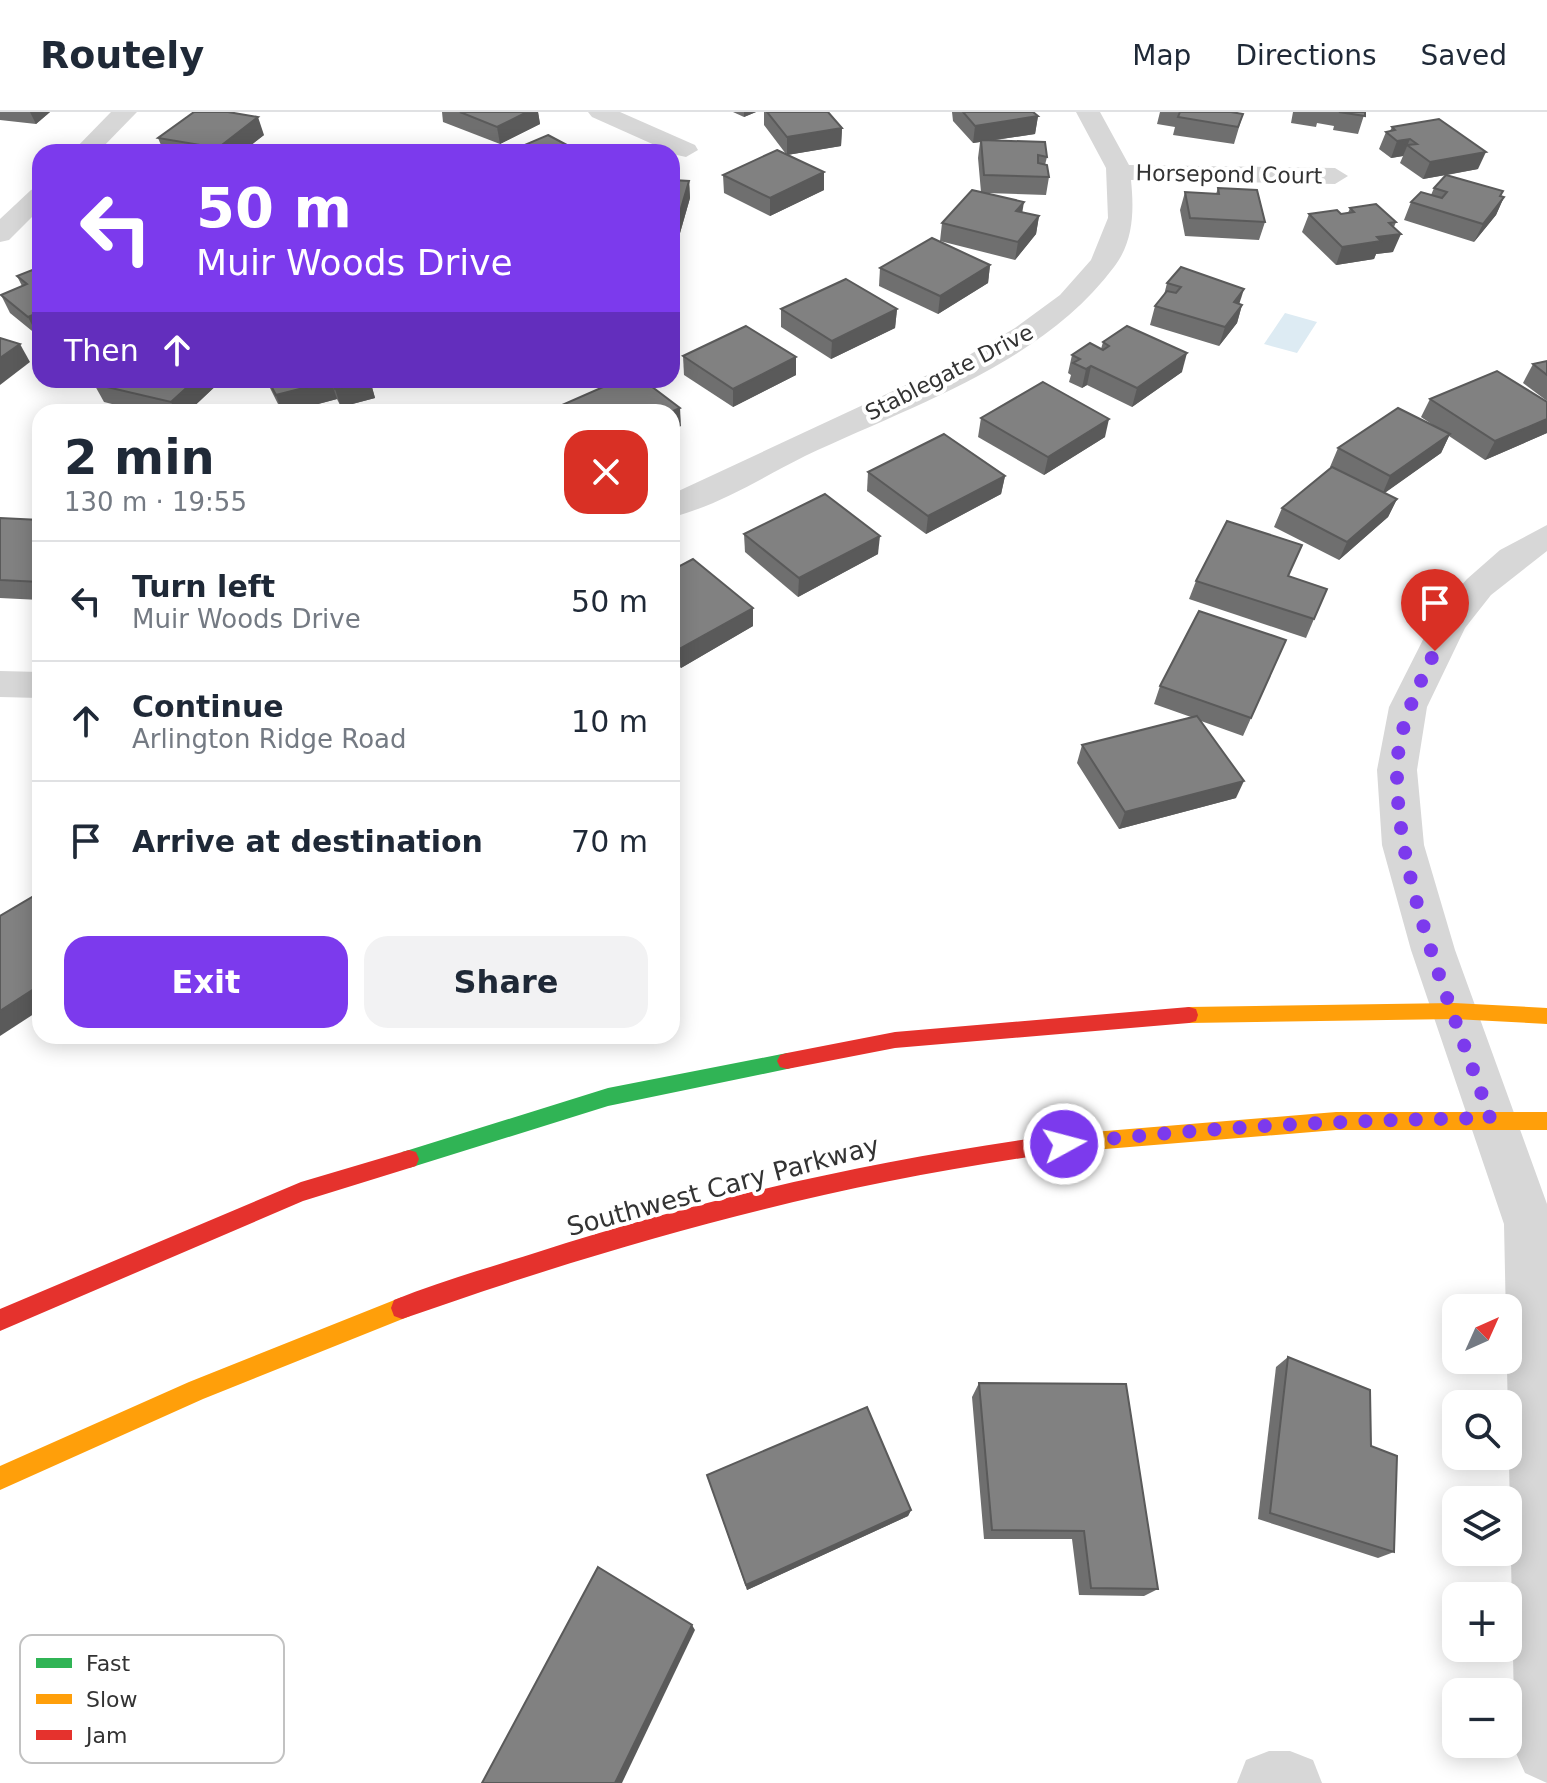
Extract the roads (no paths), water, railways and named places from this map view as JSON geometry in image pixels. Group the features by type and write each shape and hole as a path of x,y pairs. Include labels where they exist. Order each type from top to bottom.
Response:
{"main road":[{"path":"0,1320 301,1192 608,1097 895,1040 1171,1015 1454,1011 1547,1016"},
{"name":"Southwest Cary Parkway","path":"0,1478 139,1413 311,1342 487,1278 655,1226 808,1186 950,1157 1178,1130 1341,1120 1490,1118 1547,1121"}],"street":[{"path":"92,144 125,112"},
{"path":"600,112 672,144"},
{"name":"Stablegate Drive","path":"680,503 976,363 1041,325 1090,281 1105,259 1121,218 1122,172 1108,141 1088,112"},
{"path":"680,147 686,150"},
{"name":"Horsepond Court","path":"1122,172 1335,176"},
{"path":"2,230 32,202"},
{"path":"2,230 32,230"},
{"path":"1547,536 1512,558 1490,577 1449,623 1408,707 1397,770 1403,845 1454,1011 1529,1224 1547,1751"},
{"path":"1269,1783 1290,1783"}]}
